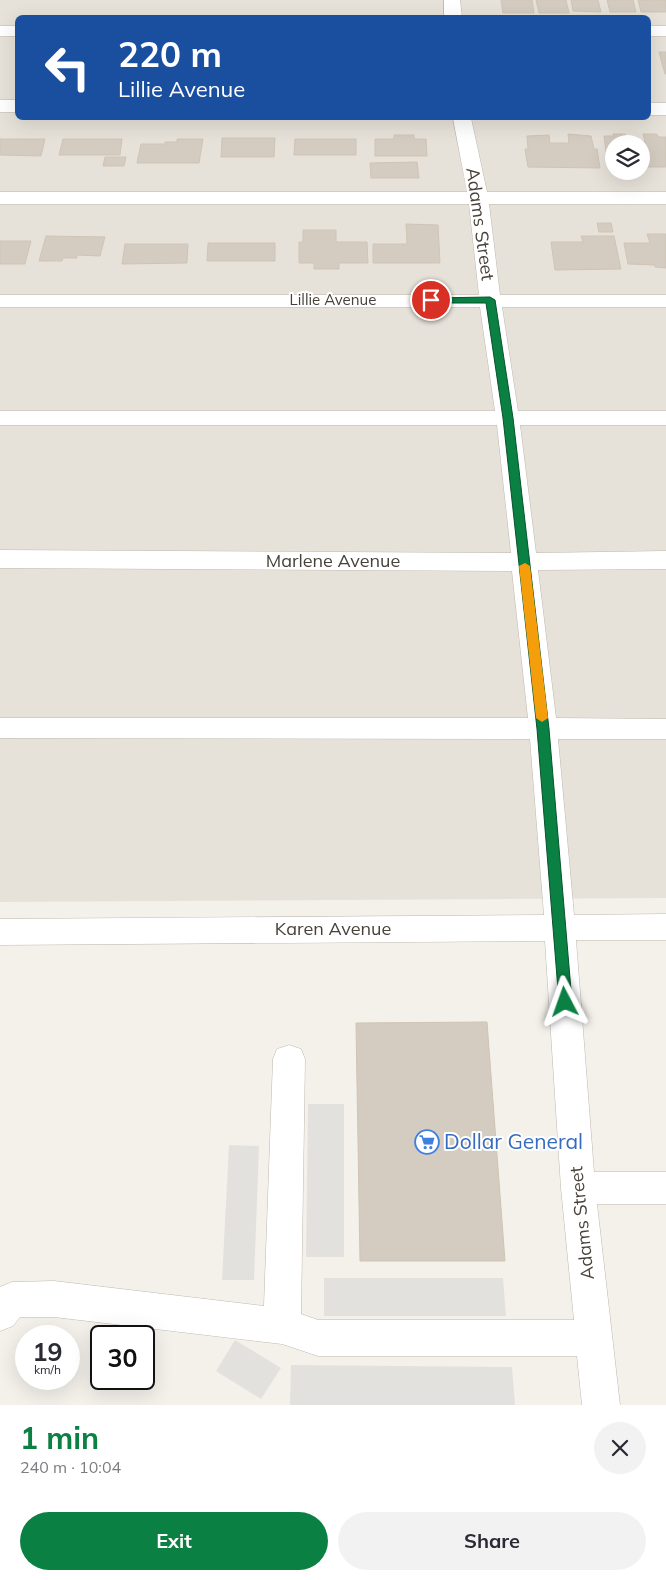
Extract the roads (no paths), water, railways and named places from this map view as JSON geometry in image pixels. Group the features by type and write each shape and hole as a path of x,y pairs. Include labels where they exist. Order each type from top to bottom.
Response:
{"street":[{"path":"452,0 453,15"},
{"path":"651,31 666,31"},
{"path":"0,32 15,32"},
{"path":"0,106 15,106"},
{"path":"651,109 666,109"},
{"name":"Adams Street","path":"462,120 478,198 490,300 508,418 543,729 560,927 578,1188 601,1405"},
{"path":"0,198 666,198"},
{"name":"Lillie Avenue","path":"0,301 666,301"},
{"path":"0,418 666,418"},
{"name":"Marlene Avenue","path":"0,559 524,562 666,560"},
{"path":"0,728 666,729"},
{"name":"Karen Avenue","path":"0,932 666,927"},
{"path":"282,1326 289,1060"},
{"path":"578,1188 666,1188"},
{"path":"0,1313 12,1300 54,1299 282,1326 318,1338 595,1338"}],"place":[{"name":"Dollar General","path":"427,1142"}]}
